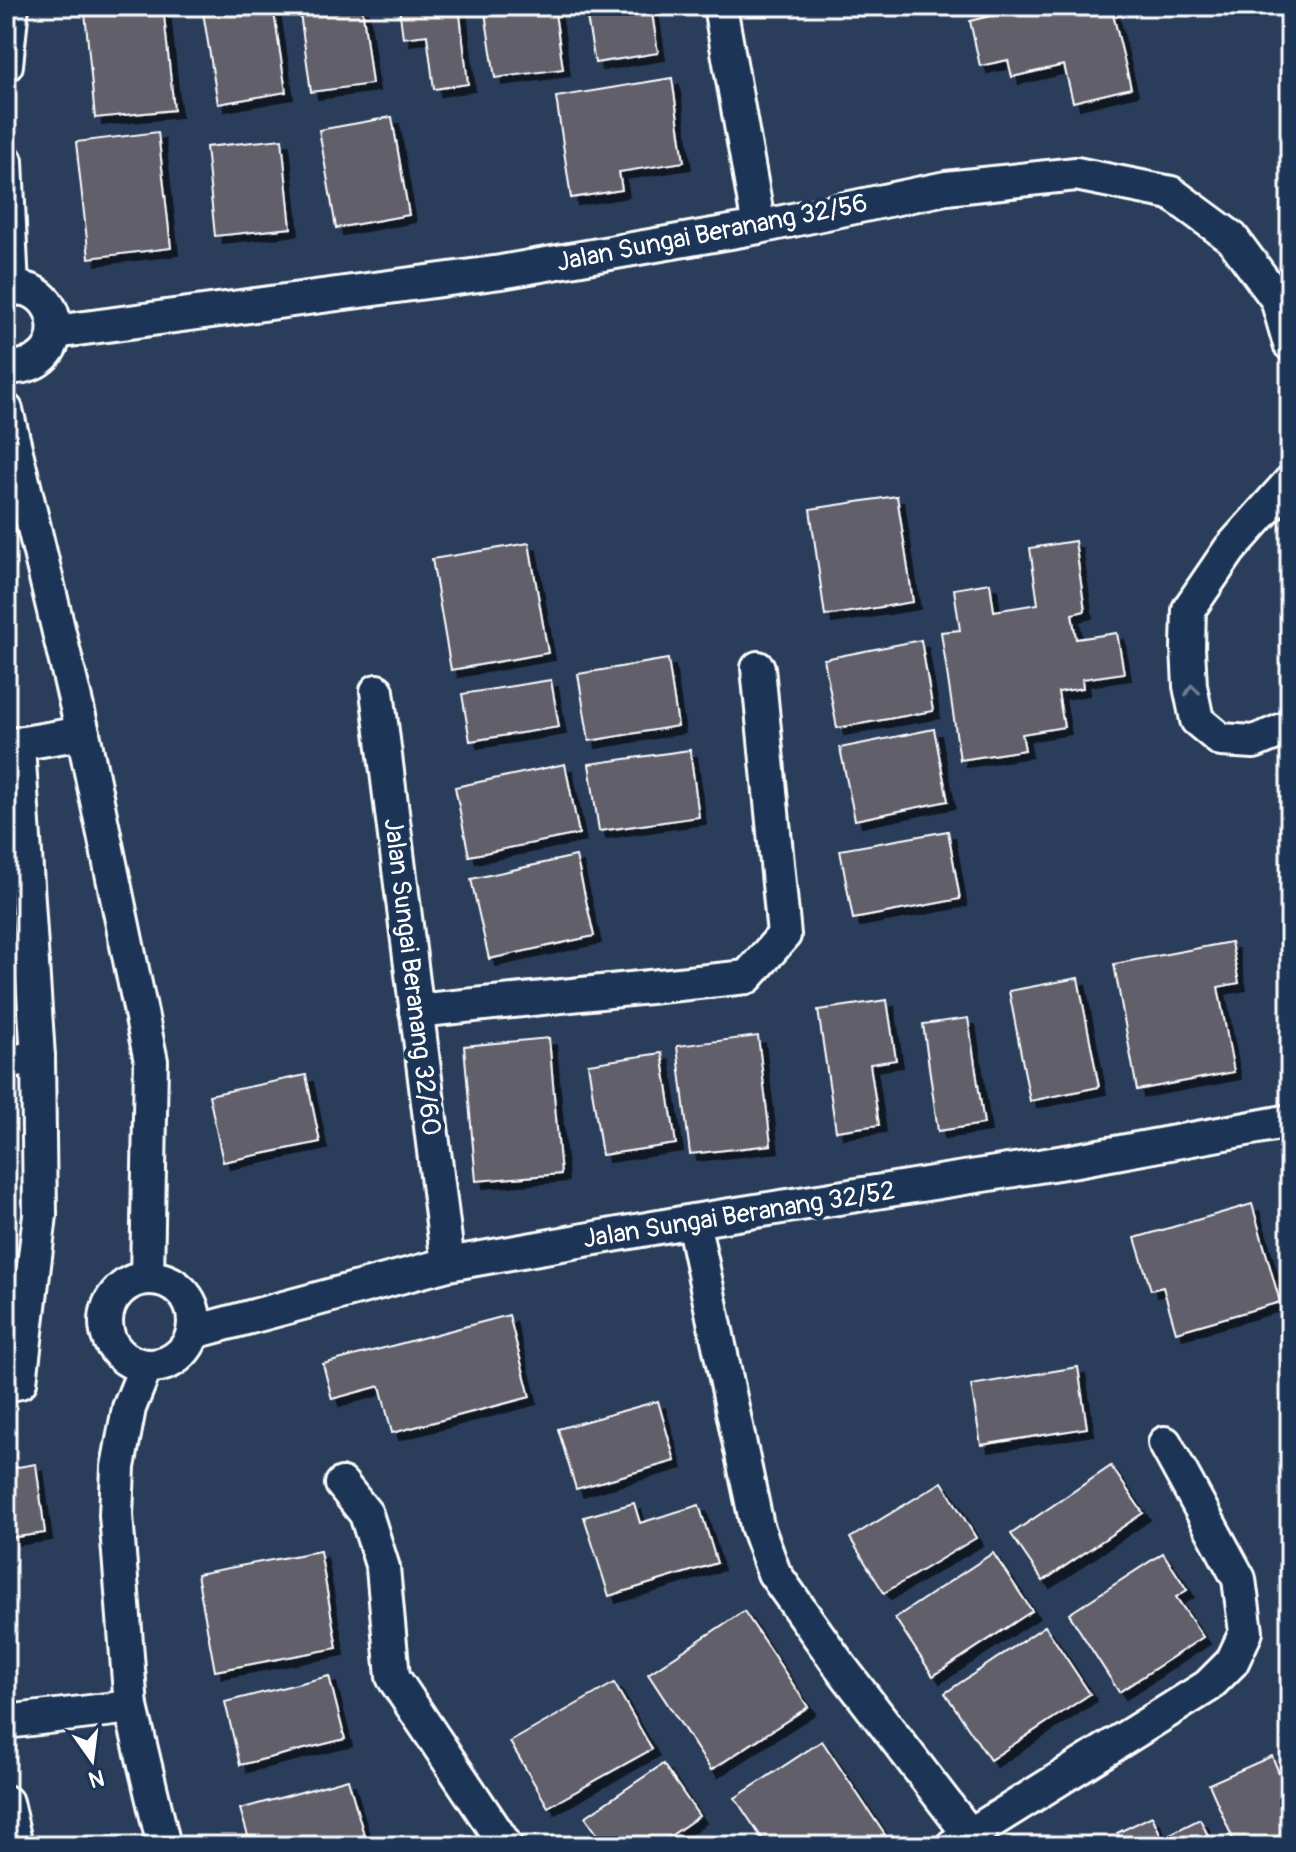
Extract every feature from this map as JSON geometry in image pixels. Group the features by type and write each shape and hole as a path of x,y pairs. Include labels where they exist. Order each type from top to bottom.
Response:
{"street":[{"path":"6,65 12,6"},
{"path":"720,6 759,227"},
{"path":"6,161 9,289 27,290 49,305 55,332 52,345 33,364 6,367"},
{"name":"Jalan Sungai Beranang 32/56","path":"55,332 501,272 759,227 946,188 1076,174 1171,193 1232,238 1277,299 1290,344"},
{"path":"6,410 83,733 151,1061 147,1278"},
{"path":"1290,482 1230,549 1189,609 1188,648 1190,686 1197,720 1221,740 1254,742 1290,727"},
{"path":"416,1011 747,977 784,935 758,668"},
{"name":"Jalan Sungai Beranang 32/60","path":"377,691 448,1264"},
{"path":"6,1385 20,1382 40,1215 38,1057 12,746 83,733"},
{"path":"6,1063 38,1057"},
{"name":"Jalan Sungai Beranang 32/52","path":"194,1332 448,1264 693,1221 1077,1160 1290,1121"},
{"path":"693,1221 757,1526 774,1573 960,1840 1208,1686 1232,1662 1246,1632 1239,1579 1165,1443"},
{"path":"147,1278 162,1279 186,1294 193,1308 194,1332 187,1347 177,1358 161,1365 146,1366 126,1359 114,1349 106,1330 106,1314 116,1293 128,1283 147,1278"},
{"path":"146,1366 129,1408 118,1467 116,1515 131,1707 164,1846"},
{"path":"342,1484 366,1514 383,1568 393,1677 506,1846"},
{"path":"6,1722 131,1707"},
{"path":"6,1802 16,1846"}],"building":[{"path":"163,6 174,110 95,118 85,12"},
{"path":"202,6 273,6 286,92 218,104"},
{"path":"299,6 362,6 372,84 311,92"},
{"path":"399,6 459,6 468,84 434,89 427,35 403,38"},
{"path":"484,6 554,6 563,69 495,78"},
{"path":"585,6 651,6 658,53 595,63"},
{"path":"996,6 1111,6 1131,88 1073,102 1064,65 1012,77 1008,60 980,66 970,21 998,14"},
{"path":"672,78 684,162 619,172 622,190 571,198 556,97"},
{"path":"392,117 409,215 336,228 319,130"},
{"path":"158,132 171,248 89,258 76,142"},
{"path":"282,139 291,228 215,236 206,147"},
{"path":"897,496 913,602 825,616 810,509"},
{"path":"1075,541 1085,611 1072,614 1076,639 1117,633 1124,673 1082,679 1083,688 1058,692 1064,727 1022,734 1025,750 960,760 941,632 960,630 954,589 990,583 994,611 1038,604 1030,548"},
{"path":"529,543 548,653 451,670 432,559"},
{"path":"921,640 933,711 837,728 824,659"},
{"path":"668,659 678,726 589,741 578,674"},
{"path":"551,680 559,727 470,741 462,694"},
{"path":"934,729 948,801 855,820 840,748"},
{"path":"690,750 699,817 599,831 589,764"},
{"path":"565,764 579,834 469,856 455,787"},
{"path":"948,831 960,899 853,919 840,850"},
{"path":"576,856 594,936 489,959 471,879"},
{"path":"1231,942 1239,983 1218,987 1234,1072 1137,1090 1114,964"},
{"path":"1078,978 1099,1087 1030,1101 1009,991"},
{"path":"887,1000 896,1060 870,1064 879,1125 836,1131 818,1010"},
{"path":"968,1018 984,1124 938,1131 923,1024"},
{"path":"758,1036 771,1145 690,1154 677,1046"},
{"path":"549,1038 561,1174 476,1181 464,1046"},
{"path":"662,1053 676,1144 602,1155 588,1064"},
{"path":"306,1075 320,1142 223,1162 209,1095"},
{"path":"1252,1204 1280,1302 1176,1332 1163,1287 1151,1290 1135,1238"},
{"path":"509,1315 530,1397 392,1433 380,1386 332,1399 323,1364"},
{"path":"1078,1367 1087,1428 981,1445 971,1385"},
{"path":"658,1401 675,1461 576,1489 558,1429"},
{"path":"36,1464 45,1533 9,1538 6,1469"},
{"path":"1111,1466 1143,1513 1043,1581 1011,1534"},
{"path":"942,1482 976,1538 884,1593 850,1538"},
{"path":"634,1503 640,1523 699,1505 717,1563 609,1596 584,1517"},
{"path":"320,1551 337,1648 215,1671 197,1574"},
{"path":"993,1553 1032,1611 933,1676 895,1618"},
{"path":"1163,1553 1187,1590 1176,1597 1203,1637 1119,1692 1069,1614"},
{"path":"744,1611 808,1707 711,1770 648,1674"},
{"path":"1045,1626 1090,1694 990,1760 945,1693"},
{"path":"329,1676 345,1739 240,1765 225,1702"},
{"path":"614,1683 652,1749 548,1807 510,1742"},
{"path":"822,1741 885,1835 868,1846 767,1846 735,1798"},
{"path":"1272,1756 1290,1799 1290,1846 1236,1846 1209,1784"},
{"path":"663,1764 699,1816 656,1846 606,1846 585,1817"},
{"path":"348,1779 366,1842 350,1846 251,1846 240,1809"},
{"path":"1152,1816 1162,1838 1200,1819 1213,1846 1124,1846 1117,1833"},
{"path":"1088,1837 1093,1846 1071,1846"}]}
